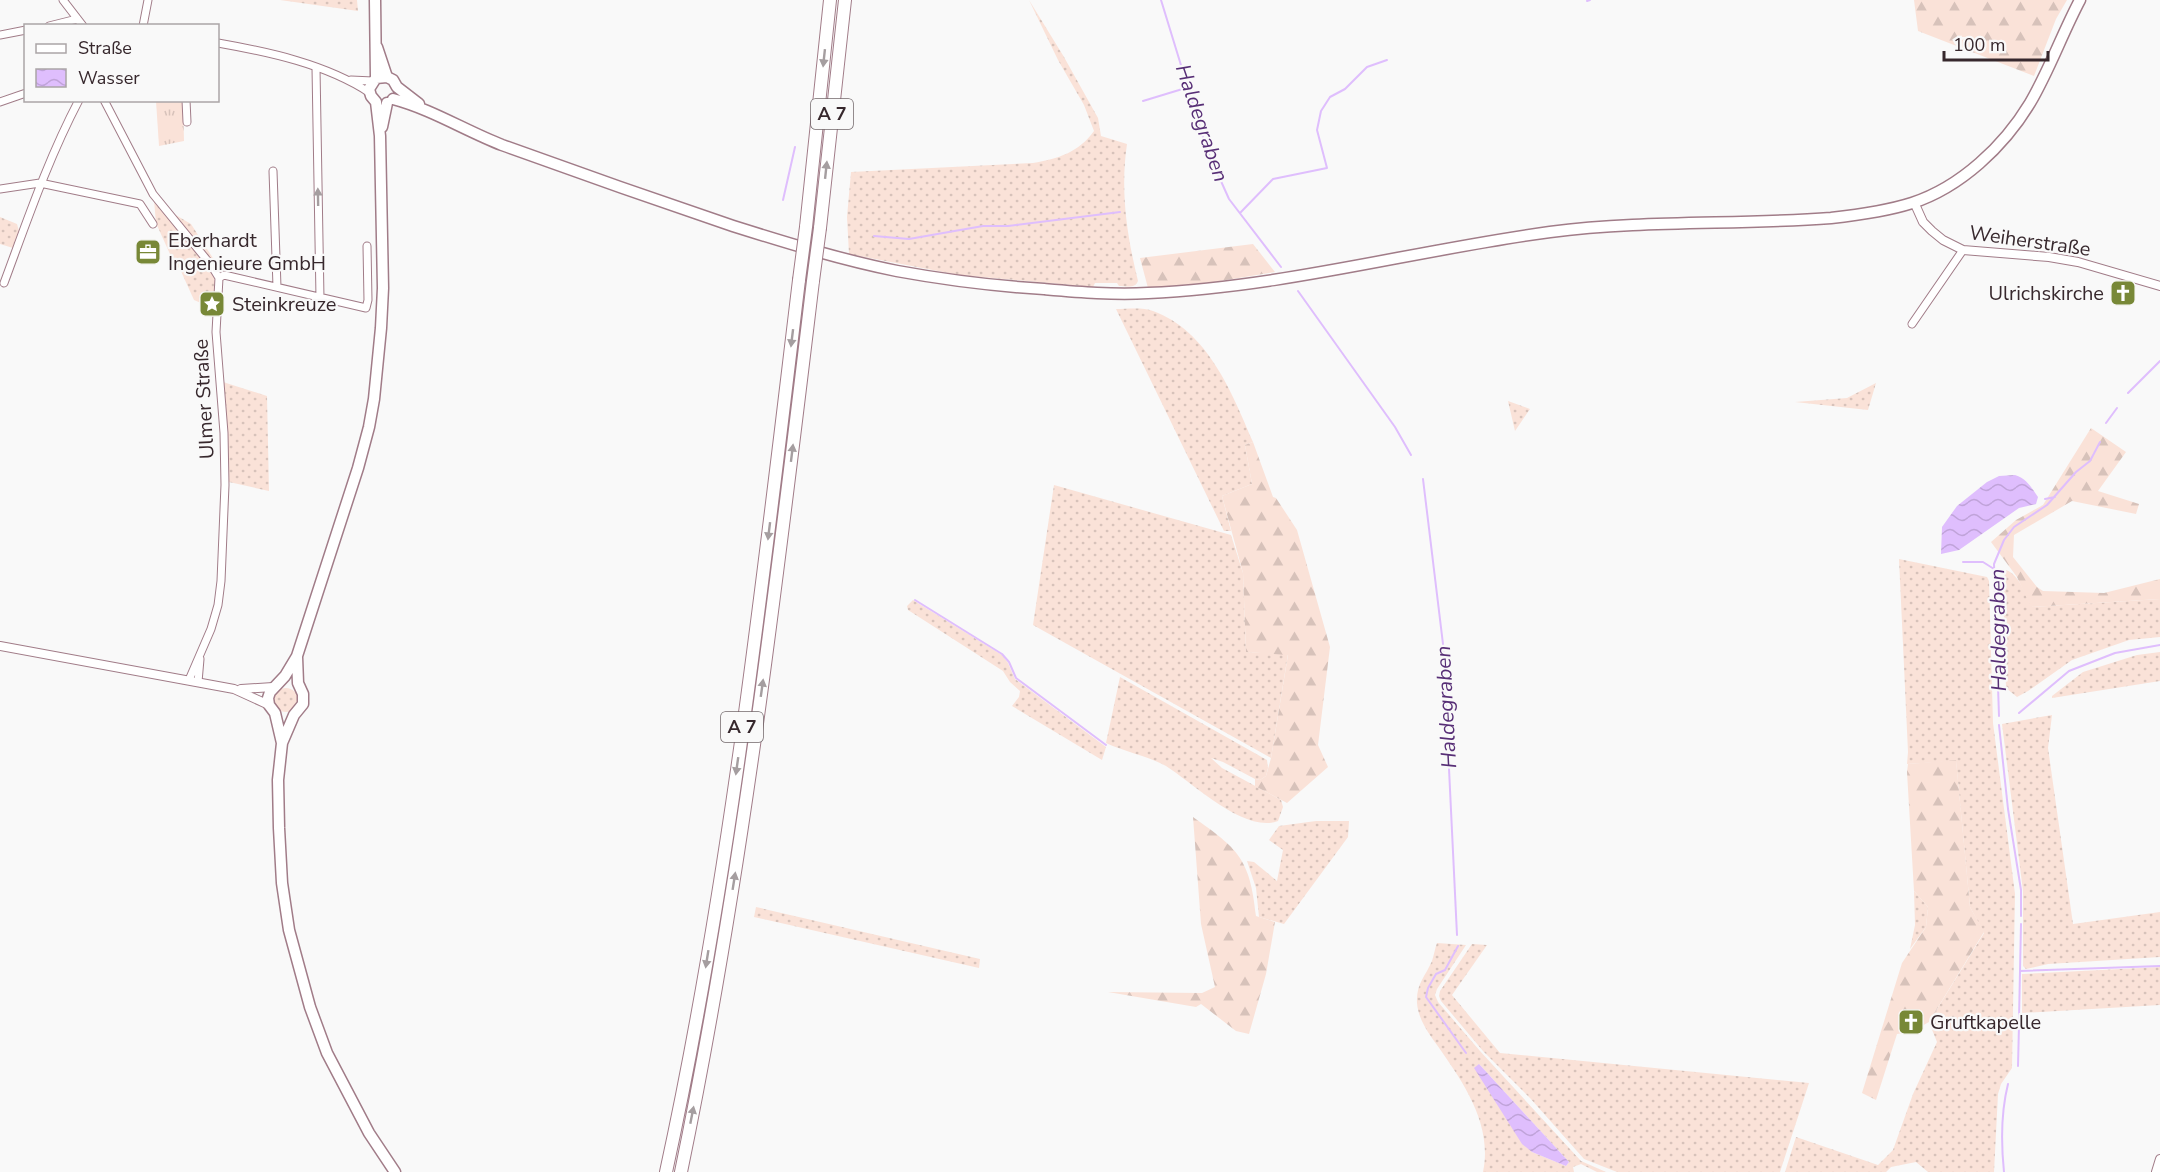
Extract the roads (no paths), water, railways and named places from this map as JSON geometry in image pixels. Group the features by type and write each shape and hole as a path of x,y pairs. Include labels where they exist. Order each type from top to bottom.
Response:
{"highway":[{"name":"A 7","path":"666,1172 702,989 759,614 806,227 830,0"},
{"name":"A 7","path":"681,1172 719,972 772,622 845,0"}],"main road":[{"path":"282,743 272,709 270,692 297,656 358,468 374,399 383,288 380,136 382,99 376,47 375,0"},
{"path":"382,99 431,113 493,142 626,190 775,239 895,271 976,284 1104,294 1188,290 1325,272 1550,232 1635,225 1831,218 1914,202 1958,179 1983,160 2013,128 2030,103 2080,0"},
{"path":"379,78 393,80 397,87 431,113"},
{"path":"382,99 397,87"},
{"path":"297,656 300,689"},
{"path":"277,685 292,682 303,694 303,704 294,715 282,743 278,780 282,883 289,930 310,1007 327,1053 369,1133 395,1172"},
{"path":"272,709 281,716 294,715"}],"street":[{"path":"63,0 81,24"},
{"path":"143,24 148,0"},
{"path":"58,24 77,20"},
{"path":"0,35 24,30"},
{"path":"219,43 269,53 316,68 347,80 382,99"},
{"path":"316,68 320,298"},
{"path":"347,80 379,78"},
{"path":"0,102 24,94"},
{"path":"4,283 40,183 78,102"},
{"path":"105,102 153,194 219,278 224,275 366,308 368,300 367,246"},
{"path":"186,102 187,122"},
{"path":"273,171 277,287"},
{"path":"0,189 40,183 140,204 153,224"},
{"name":"Weiherstraße","path":"1914,202 1923,222 1932,231 1943,240 1963,249 2078,262 2160,286"},
{"path":"1912,324 1963,249"},
{"name":"Ulmer Straße","path":"194,681 218,605 221,581 224,530 224,433 216,333 219,278"},
{"path":"0,646 234,689 272,709"},
{"path":"234,689 277,685"},
{"path":"2156,1172 2160,1159"}],"water":[{"path":"2015,475 2026,481 2033,490 2038,497 2036,504 2019,508 1959,550 1941,554 1942,527 1957,506 1987,482 1999,476"},
{"path":"1479,1064 1569,1162 1566,1166 1532,1152 1522,1144 1474,1068"}],"waterway":[{"name":"Haldegraben","path":"1161,0 1207,150 1229,199 1281,267"},
{"path":"1240,213 1273,179 1327,168 1317,130 1321,111 1330,97 1345,89 1367,67 1387,60"},
{"path":"1143,101 1189,87"},
{"path":"783,200 795,147"},
{"path":"874,236 909,239 983,226 1008,226 1120,212"},
{"name":"Haldegraben","path":"1298,291 1395,427 1411,455"},
{"name":"Haldegraben","path":"2128,393 2160,361"},
{"name":"Haldegraben","path":"2106,423 2117,408"},
{"name":"Haldegraben","path":"1999,716 1994,564 2004,540 2014,527 2047,505 2076,472 2090,461 2100,442"},
{"name":"Haldegraben","path":"1423,479 1443,644 1457,935"},
{"name":"Haldegraben","path":"2045,499 2055,497"},
{"path":"1963,562 1983,562 1994,569"},
{"path":"915,600 1002,654 1009,662 1016,678 1106,745"},
{"path":"2019,713 2069,671 2115,653 2160,645"},
{"name":"Haldegraben","path":"1999,725 2008,809 2021,890 2021,916"},
{"name":"Haldegraben","path":"2019,1019 2021,924"},
{"name":"Haldegraben","path":"1458,946 1445,970 1436,974 1426,997 1466,1053"},
{"path":"2020,971 2160,966"},
{"name":"Haldegraben","path":"2018,1066 2019,1025"},
{"name":"Haldegraben","path":"2004,1172 2002,1128 2008,1084"}],"place":[{"name":"Eberhardt Ingenieure GmbH","path":"148,252"},
{"name":"Ulrichskirche","path":"2123,293"},
{"name":"Steinkreuze","path":"212,304"},
{"name":"Gruftkapelle","path":"1911,1022"}]}
